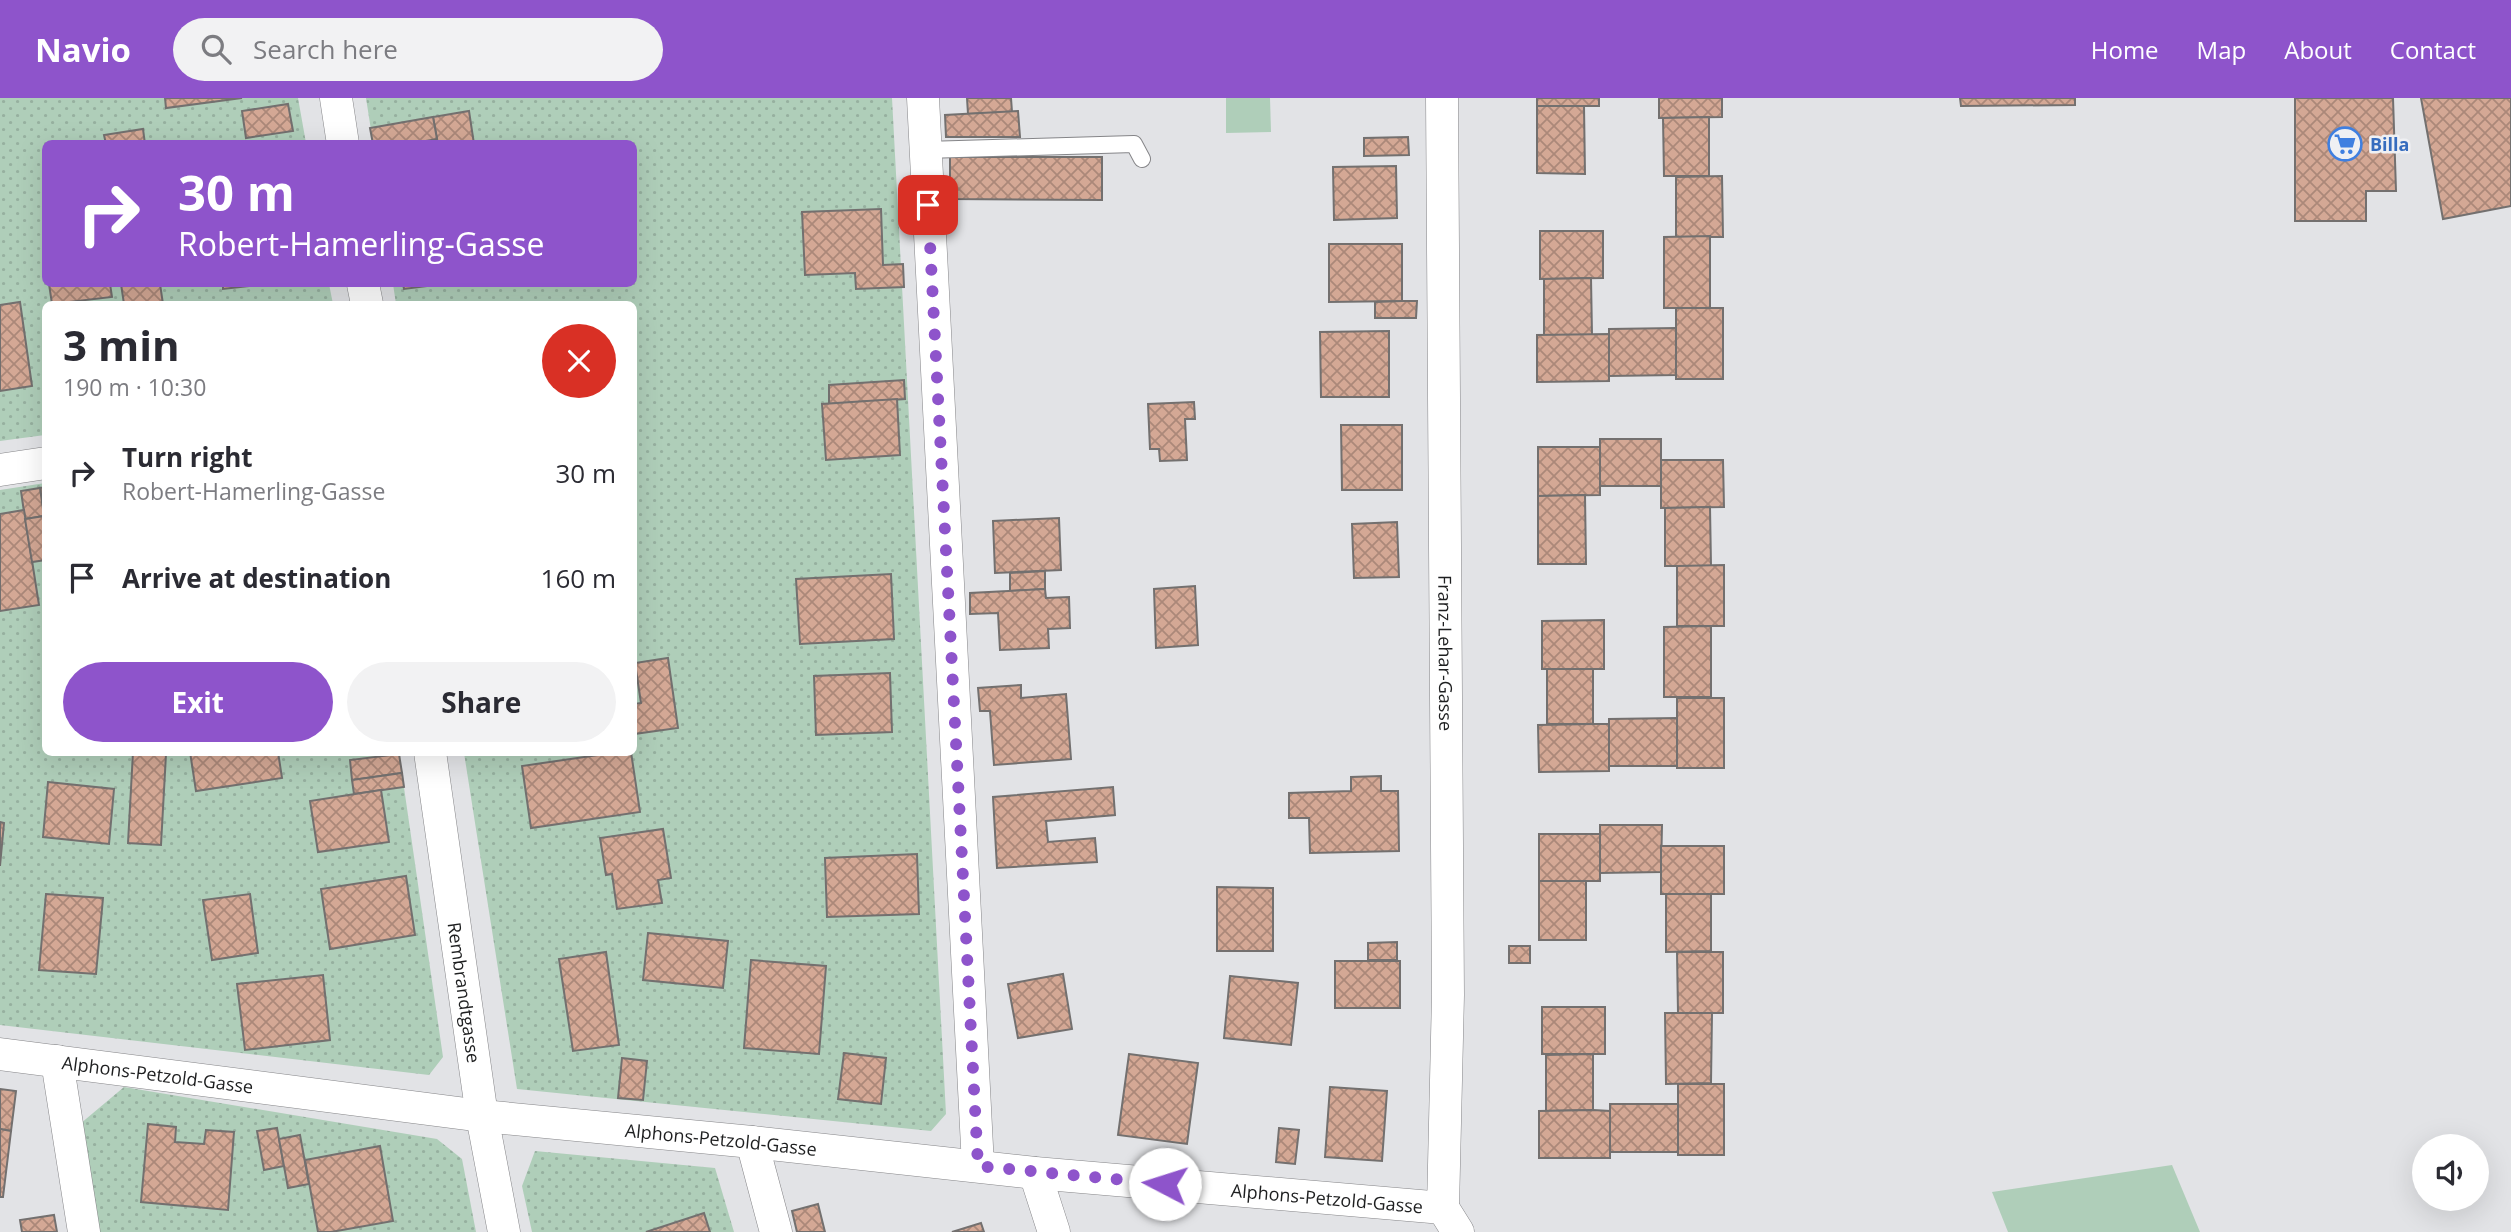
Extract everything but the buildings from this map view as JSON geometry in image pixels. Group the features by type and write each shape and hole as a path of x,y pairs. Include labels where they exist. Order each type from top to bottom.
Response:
{"street":[{"path":"337,98 342,140"},
{"path":"923,98 978,1166"},
{"name":"Franz-Lehar-Gasse","path":"1442,98 1450,1220"},
{"path":"0,470 42,464"},
{"name":"Rembrandtgasse","path":"431,756 482,1116 505,1232"},
{"name":"Alphons-Petzold-Gasse","path":"0,1054 482,1116 978,1166 1450,1220"},
{"path":"57,1061 84,1232"},
{"path":"752,1142 776,1232"},
{"path":"1035,1173 1054,1232"}],"lane":[{"path":"925,150 1133,144 1142,159"}],"green space":[{"path":"0,98 298,98 305,140 42,140 42,287 330,287 332,301 42,301 42,435 0,441"},
{"path":"366,98 892,98 946,1114 931,1131 517,1089 464,756 637,756 637,301 396,301 393,287 637,287 637,140 373,140"},
{"path":"1226,98 1270,98 1271,132 1226,133"},
{"path":"42,483 42,756 399,756 443,1057 429,1075 0,1025 0,490"},
{"path":"124,1087 437,1139 462,1159 476,1232 98,1232 80,1124"},
{"path":"535,1151 715,1168 734,1232 532,1232 522,1186"},
{"path":"2172,1165 2200,1232 2008,1232 1992,1192"}],"place":[{"name":"Billa","path":"2345,144"}],"route":[{"path":"928,205 978,1166 1165,1184"}]}
